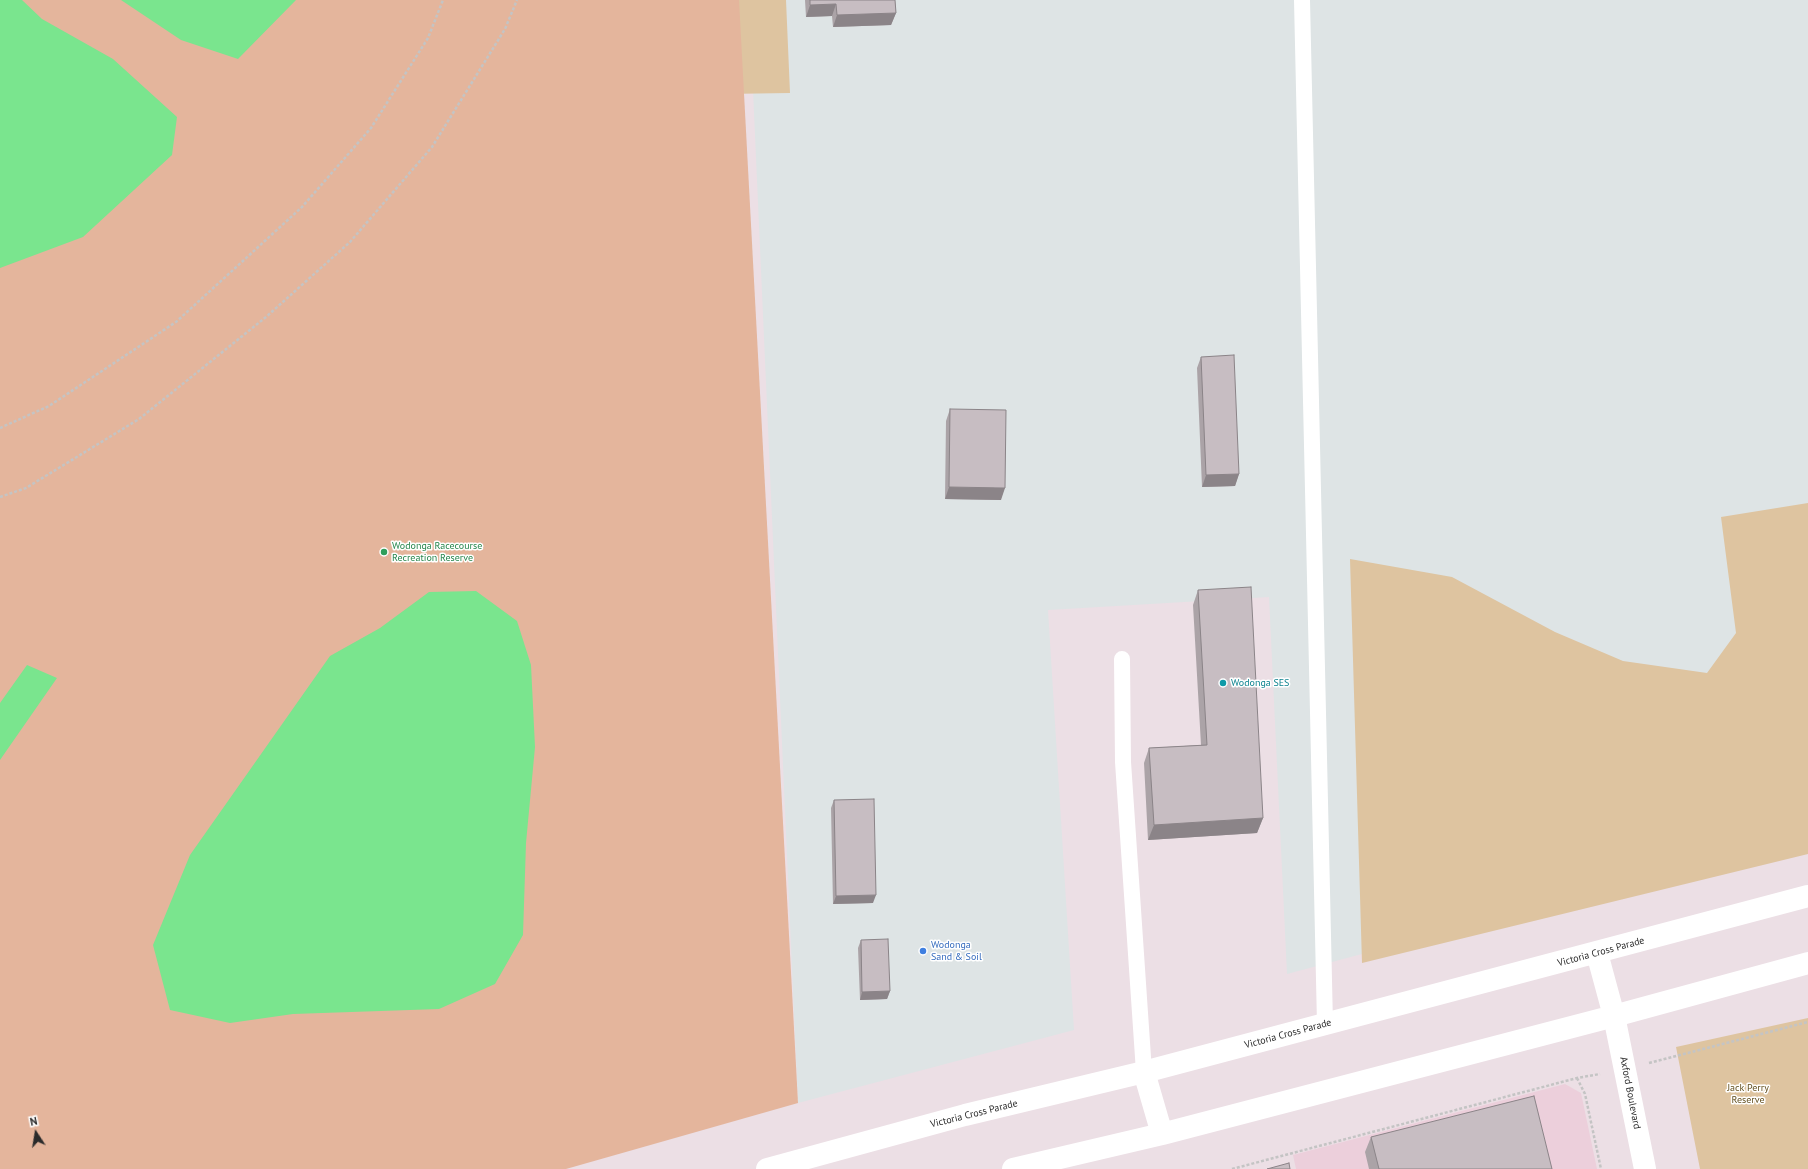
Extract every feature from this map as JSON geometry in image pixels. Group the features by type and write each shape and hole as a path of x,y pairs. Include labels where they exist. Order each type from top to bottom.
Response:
{"main road":[{"name":"Victoria Cross Parade","path":"767,1169 965,1116 1144,1072 1808,896"},
{"name":"Axford Boulevard","path":"1597,953 1614,1016 1626,1069 1645,1169"},
{"path":"1023,1168 1162,1134 1614,1016 1808,963"},
{"path":"1144,1072 1162,1134"}],"lane":[{"path":"1302,0 1324,1024"},
{"path":"1122,659 1123,762 1144,1072"}],"path":[{"path":"0,428 49,406 176,322 302,207 371,128 428,38 443,0"},
{"path":"0,497 26,488 139,419 266,317 350,242 432,147 505,29 517,0"},
{"path":"1232,1169 1577,1078 1626,1069 1808,1022"},
{"path":"1577,1078 1585,1094 1601,1169"}],"shaded area":[{"name":"Wodonga Racecourse Recreation Reserve","path":"0,0 739,0 798,1103 566,1169 0,1169"},
{"path":"0,0 22,0 42,19 113,59 177,117 172,155 83,237 0,268"},
{"path":"121,0 296,0 238,59 181,40"},
{"path":"749,0 1808,0 1808,835 1287,974 1269,597 1048,610 1074,1030 798,1103"},
{"path":"476,591 517,621 531,665 535,747 526,843 523,935 495,984 439,1009 293,1014 230,1023 170,1010 153,945 190,855 330,656 380,628 429,592"},
{"path":"27,665 57,678 0,760 0,703"},
{"path":"1565,1084 1581,1093 1597,1169 1296,1169 1293,1155"}],"green space":[{"path":"720,0 786,0 790,93 725,94"},
{"path":"1808,503 1808,854 1362,963 1350,559 1452,577 1555,632 1623,661 1707,673 1736,633 1721,517"},
{"name":"Jack Perry Reserve","path":"1808,1018 1808,1169 1700,1169 1676,1047"}],"building":[{"path":"810,0 895,0 896,13 837,15 836,4 810,5"},
{"path":"1234,355 1239,474 1206,475 1201,357"},
{"path":"950,409 1006,410 1005,488 949,487"},
{"name":"Wodonga SES","path":"1251,587 1263,818 1154,825 1149,748 1207,745 1198,590"},
{"path":"874,799 876,895 836,896 834,800"},
{"path":"888,939 890,991 862,992 861,940"},
{"path":"1534,1096 1552,1169 1379,1169 1371,1137"},
{"path":"1289,1163 1290,1169 1267,1169"}],"place":[{"name":"Wodonga Racecourse Recreation Reserve","path":"384,552"},
{"name":"Wodonga SES","path":"1223,683"},
{"name":"Wodonga Sand & Soil","path":"923,951"}]}
